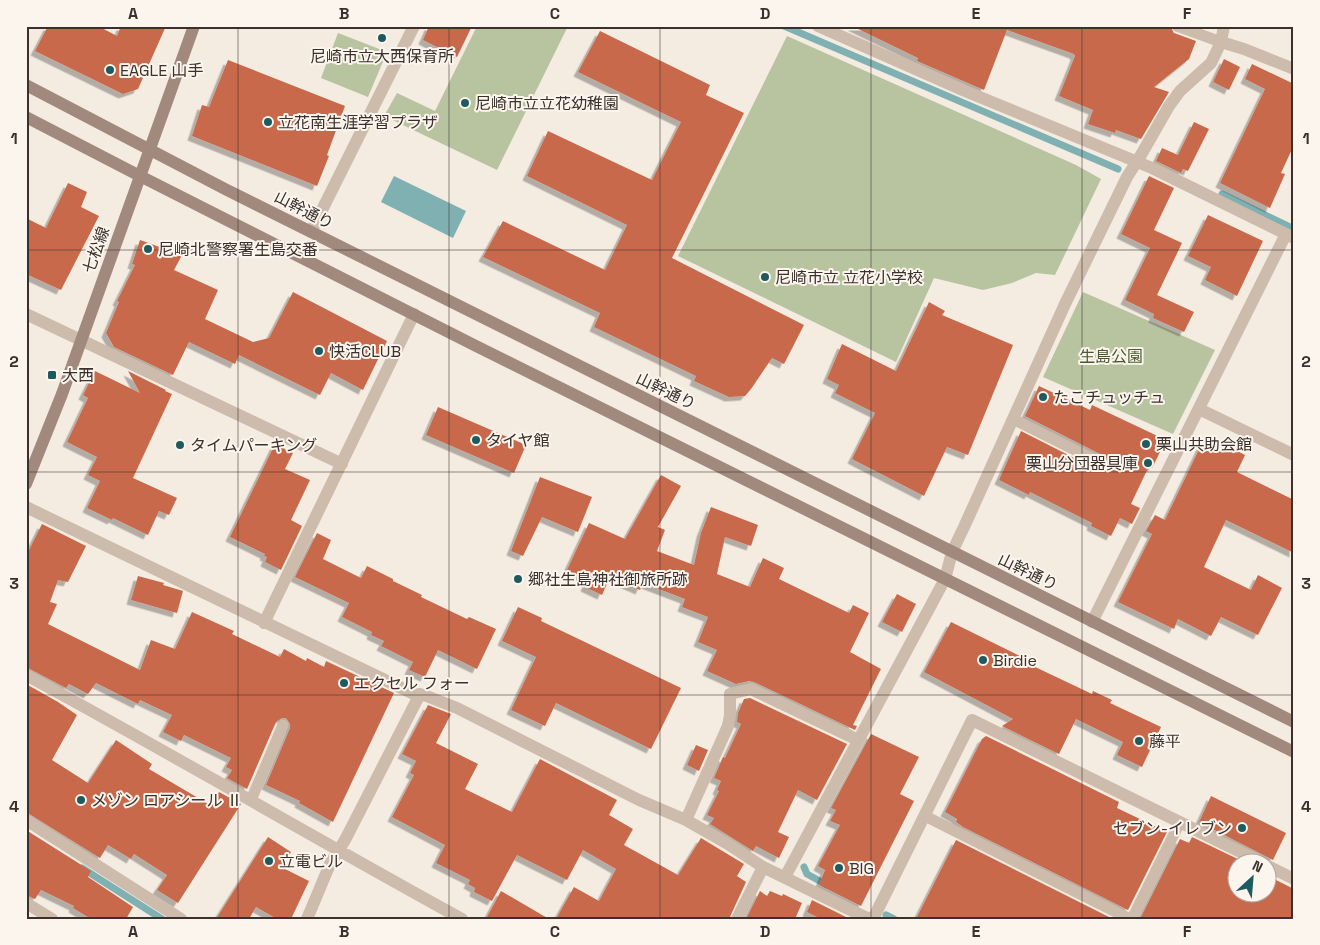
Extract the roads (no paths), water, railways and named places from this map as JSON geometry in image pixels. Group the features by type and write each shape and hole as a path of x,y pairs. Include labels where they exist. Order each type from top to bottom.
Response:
{"street":[{"name":"七松線","path":"26,484 81,340 194,26"},
{"path":"311,232 414,26"},
{"path":"818,26 965,91 1137,162 1290,236 1199,409 1092,622"},
{"path":"785,877 945,579 952,552 1065,304 1122,185 1169,106 1180,91 1211,63 1221,42 1224,26"},
{"path":"1221,42 1244,48 1294,69"},
{"name":"山幹通り","path":"26,85 311,232 1294,722"},
{"path":"26,117 414,314 1294,752"},
{"path":"26,314 342,464"},
{"path":"264,622 414,314"},
{"path":"1199,409 1294,456"},
{"path":"26,507 414,694 420,694 457,708 639,800 686,820 728,844 763,868 868,918 925,816 972,720 1241,852"},
{"path":"26,675 176,757 338,851 462,919"},
{"path":"686,820 728,726 730,694 751,689 858,740"},
{"path":"307,919 330,864 420,694"},
{"path":"26,820 181,919"},
{"path":"737,919 763,868"},
{"path":"1278,871 1294,879"},
{"path":"26,903 52,919"}],"lane":[{"path":"1177,26 1221,42"},
{"path":"1013,420 1100,463"},
{"path":"251,800 283,725"},
{"path":"925,816 1131,919 1180,822"}],"water":[{"path":"394,176 466,211 453,238 381,202"}],"waterway":[{"path":"784,26 1118,169"},
{"path":"1222,194 1294,229"},
{"path":"804,867 807,874 827,885"},
{"path":"82,868 162,919"},
{"path":"886,915 894,919"}],"place":[{"name":"尼崎市立大西保育所","path":"382,38"},
{"name":"EAGLE 山手","path":"110,70"},
{"name":"尼崎市立立花幼稚園","path":"465,103"},
{"name":"立花南生涯学習プラザ","path":"268,122"},
{"name":"尼崎北警察署生島交番","path":"148,249"},
{"name":"尼崎市立 立花小学校","path":"765,277"},
{"name":"快活CLUB","path":"319,351"},
{"name":"大西","path":"52,375"},
{"name":"たこチュッチュ","path":"1043,397"},
{"name":"タイヤ館","path":"476,440"},
{"name":"栗山共助会館","path":"1146,444"},
{"name":"タイムパーキング","path":"180,445"},
{"name":"栗山分団器具庫","path":"1148,463"},
{"name":"郷社生島神社御旅所跡","path":"518,579"},
{"name":"Birdie","path":"983,660"},
{"name":"エクセル フォー","path":"344,683"},
{"name":"藤平","path":"1139,741"},
{"name":"メゾン ロアシール Ⅱ","path":"81,800"},
{"name":"セブン-イレブン","path":"1242,828"},
{"name":"立電ビル","path":"269,861"},
{"name":"BIG","path":"839,868"}],"park label":[{"name":"生島公園","path":"1111,356"}]}
